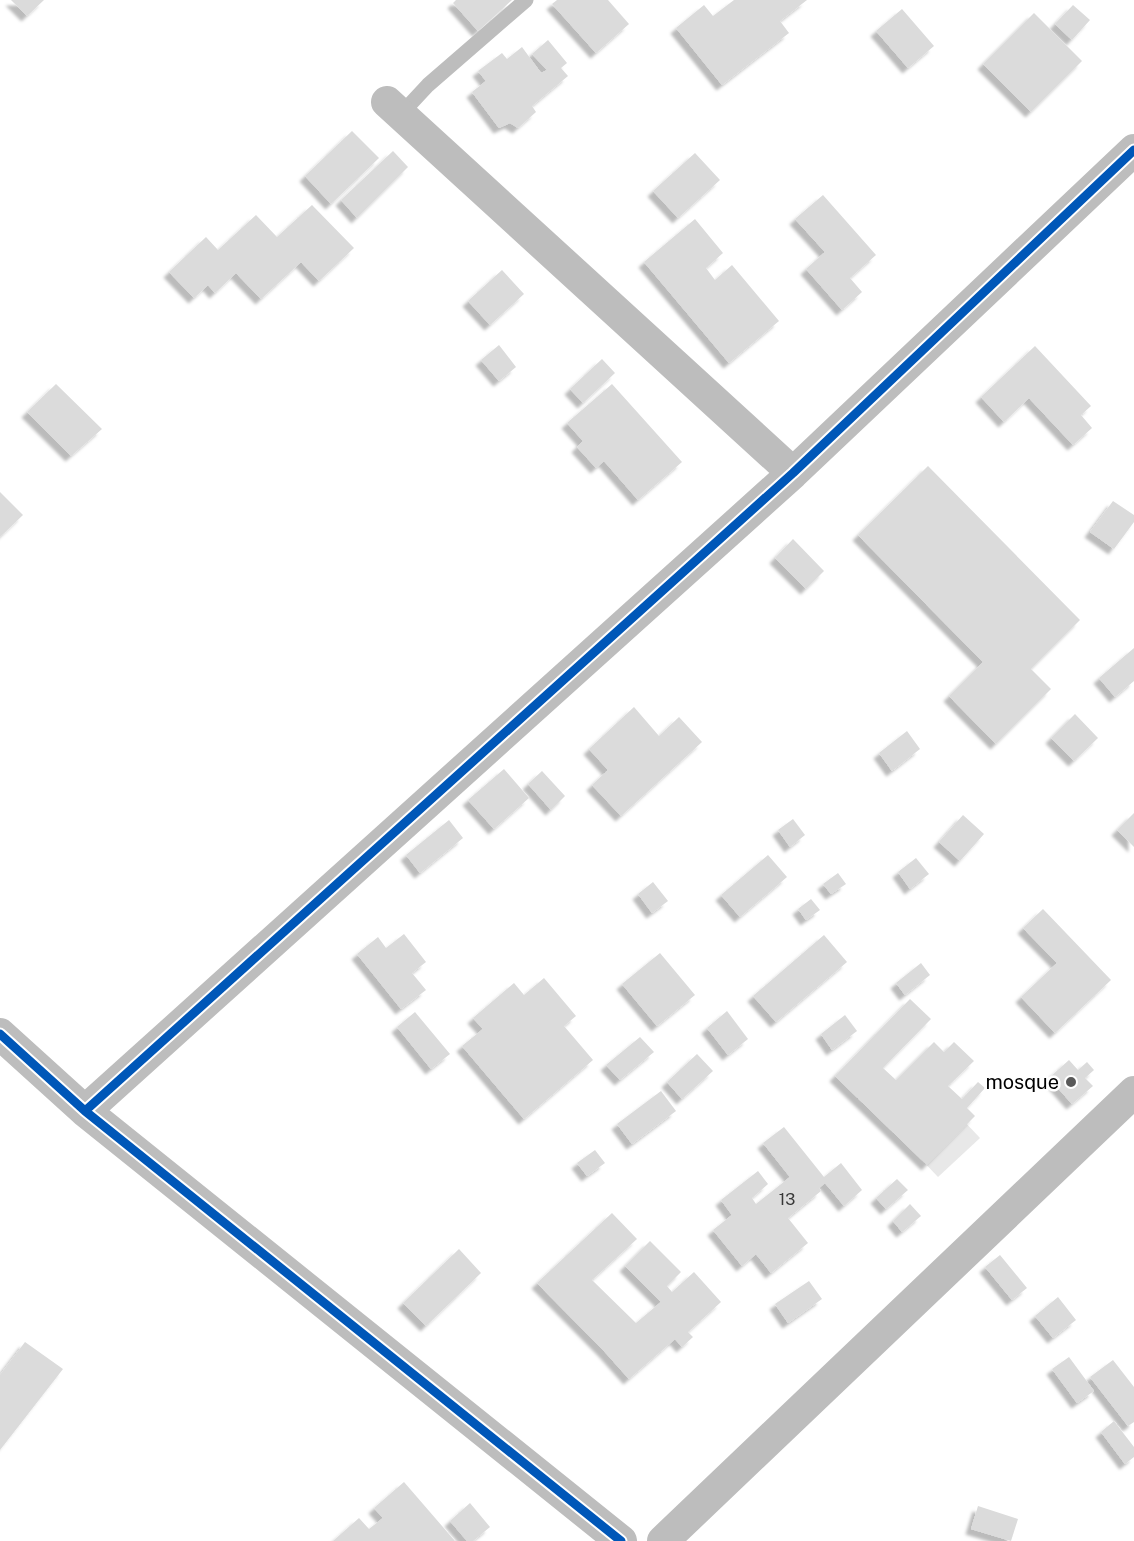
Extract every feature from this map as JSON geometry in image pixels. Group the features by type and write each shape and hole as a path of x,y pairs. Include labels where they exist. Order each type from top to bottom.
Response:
{"street":[{"path":"394,108 793,473"},
{"path":"85,1111 793,473 1134,150"},
{"path":"0,1034 85,1111 621,1541"},
{"path":"663,1541 1134,1092"}],"lane":[{"path":"394,108 428,85 526,0"}],"shaded area":[{"path":"962,1119 980,1138 938,1177 921,1159"}],"building":[{"path":"11,0 44,0 27,16"},
{"path":"456,0 512,0 478,31 453,3"},
{"path":"557,0 608,0 629,24 596,53 552,4"},
{"path":"734,0 807,0 780,21 789,33 722,85 676,28 704,5 713,16"},
{"path":"1073,5 1090,20 1072,40 1055,24"},
{"path":"902,9 934,46 908,68 876,31"},
{"path":"1034,13 1082,61 1031,112 983,64"},
{"path":"548,40 567,63 561,68 568,76 532,106 536,112 518,128 510,123 499,128 472,92 486,81 478,71 502,53 507,59 522,47 541,73 547,70 532,54"},
{"path":"352,131 379,158 331,204 305,176"},
{"path":"393,151 408,167 357,218 341,200"},
{"path":"695,153 720,180 678,218 653,191"},
{"path":"823,195 876,255 850,278 862,292 842,310 806,269 825,252 795,219"},
{"path":"312,205 354,248 319,281 301,262 261,299 236,273 215,293 208,285 194,298 169,272 206,237 218,250 256,215 277,237"},
{"path":"695,219 723,253 706,268 715,280 732,265 779,321 729,363 644,262"},
{"path":"502,270 524,294 490,325 468,301"},
{"path":"499,345 516,367 499,381 481,360"},
{"path":"1035,346 1091,406 1081,415 1092,428 1073,445 1029,398 1004,422 981,397"},
{"path":"602,359 615,373 583,403 570,389"},
{"path":"56,384 102,429 71,456 27,412"},
{"path":"612,384 682,462 638,500 604,461 596,468 577,447 583,441 567,423"},
{"path":"928,466 1080,620 1031,669 1051,689 996,744 949,696 983,662 858,535"},
{"path":"0,492 23,515 0,537"},
{"path":"1113,501 1134,515 1134,522 1114,549 1090,532"},
{"path":"793,539 824,571 806,589 775,558"},
{"path":"1134,648 1134,681 1115,697 1099,678"},
{"path":"634,707 659,736 679,717 702,742 621,816 592,785 608,770 589,749"},
{"path":"1075,714 1098,738 1074,761 1051,738"},
{"path":"907,731 920,749 892,771 879,753"},
{"path":"504,769 529,798 494,829 468,800"},
{"path":"542,771 565,796 551,810 528,784"},
{"path":"1134,813 1134,847 1117,830"},
{"path":"963,815 984,834 960,861 939,842"},
{"path":"793,819 805,835 790,847 778,830"},
{"path":"449,820 463,838 420,873 406,855"},
{"path":"768,855 787,877 740,917 721,895"},
{"path":"916,858 929,874 910,889 898,872"},
{"path":"838,873 846,884 831,894 823,884"},
{"path":"653,882 668,901 652,913 638,894"},
{"path":"811,899 820,910 806,920 798,909"},
{"path":"1043,909 1111,980 1055,1033 1021,997 1057,963 1023,928"},
{"path":"404,934 426,962 412,973 426,990 401,1009 357,954 378,937 386,948"},
{"path":"824,935 847,962 776,1022 753,996"},
{"path":"660,953 695,995 657,1026 622,984"},
{"path":"921,963 930,975 905,995 896,983"},
{"path":"544,978 576,1016 564,1026 593,1060 524,1119 462,1046 483,1029 473,1018 514,983 524,995"},
{"path":"910,999 931,1019 883,1068 896,1080 934,1042 944,1052 954,1042 974,1061 948,1086 962,1099 978,1082 985,1088 967,1108 975,1116 927,1165 835,1076"},
{"path":"727,1011 748,1039 728,1055 707,1028"},
{"path":"415,1012 450,1054 431,1069 397,1027"},
{"path":"845,1015 857,1031 832,1050 821,1034"},
{"path":"640,1037 654,1052 620,1080 606,1065"},
{"path":"697,1054 713,1071 682,1099 667,1082"},
{"name":"mosque","path":"1069,1060 1078,1070 1087,1062 1094,1070 1085,1078 1093,1086 1072,1104 1049,1078"},
{"path":"661,1091 676,1111 632,1144 617,1124"},
{"path":"784,1127 824,1177 841,1163 862,1190 844,1206 825,1183 819,1188 821,1191 788,1218 808,1243 771,1273 756,1254 742,1266 713,1230 732,1215 721,1200 758,1171 768,1184 752,1198 756,1204 790,1177 763,1143"},
{"path":"595,1150 605,1163 587,1176 577,1163"},
{"path":"897,1179 908,1190 886,1209 876,1198"},
{"path":"910,1204 921,1216 902,1232 893,1221"},
{"path":"612,1213 637,1239 592,1280 636,1323 661,1302 625,1266 650,1241 681,1272 667,1286 672,1292 694,1272 721,1302 688,1332 693,1337 682,1347 675,1339 629,1379 537,1283"},
{"path":"459,1249 481,1273 426,1326 403,1303"},
{"path":"1000,1255 1027,1288 1012,1300 985,1267"},
{"path":"809,1281 822,1299 788,1323 775,1304"},
{"path":"1058,1297 1076,1320 1053,1338 1035,1316"},
{"path":"25,1342 63,1369 0,1450 0,1375"},
{"path":"1069,1357 1094,1391 1077,1403 1052,1369"},
{"path":"1113,1360 1134,1387 1134,1422 1128,1426 1090,1377"},
{"path":"1114,1421 1134,1447 1134,1457 1125,1464 1101,1432"},
{"path":"404,1482 455,1541 333,1541 359,1518 369,1529 383,1518 374,1508"},
{"path":"470,1503 490,1527 473,1541 467,1541 450,1521"},
{"path":"978,1506 1018,1519 1011,1541 971,1529"}],"cycle path":[{"path":"85,1111 793,473 1134,150"},
{"path":"0,1034 85,1111 621,1541"}],"place":[{"name":"mosque","path":"1071,1082"}]}
